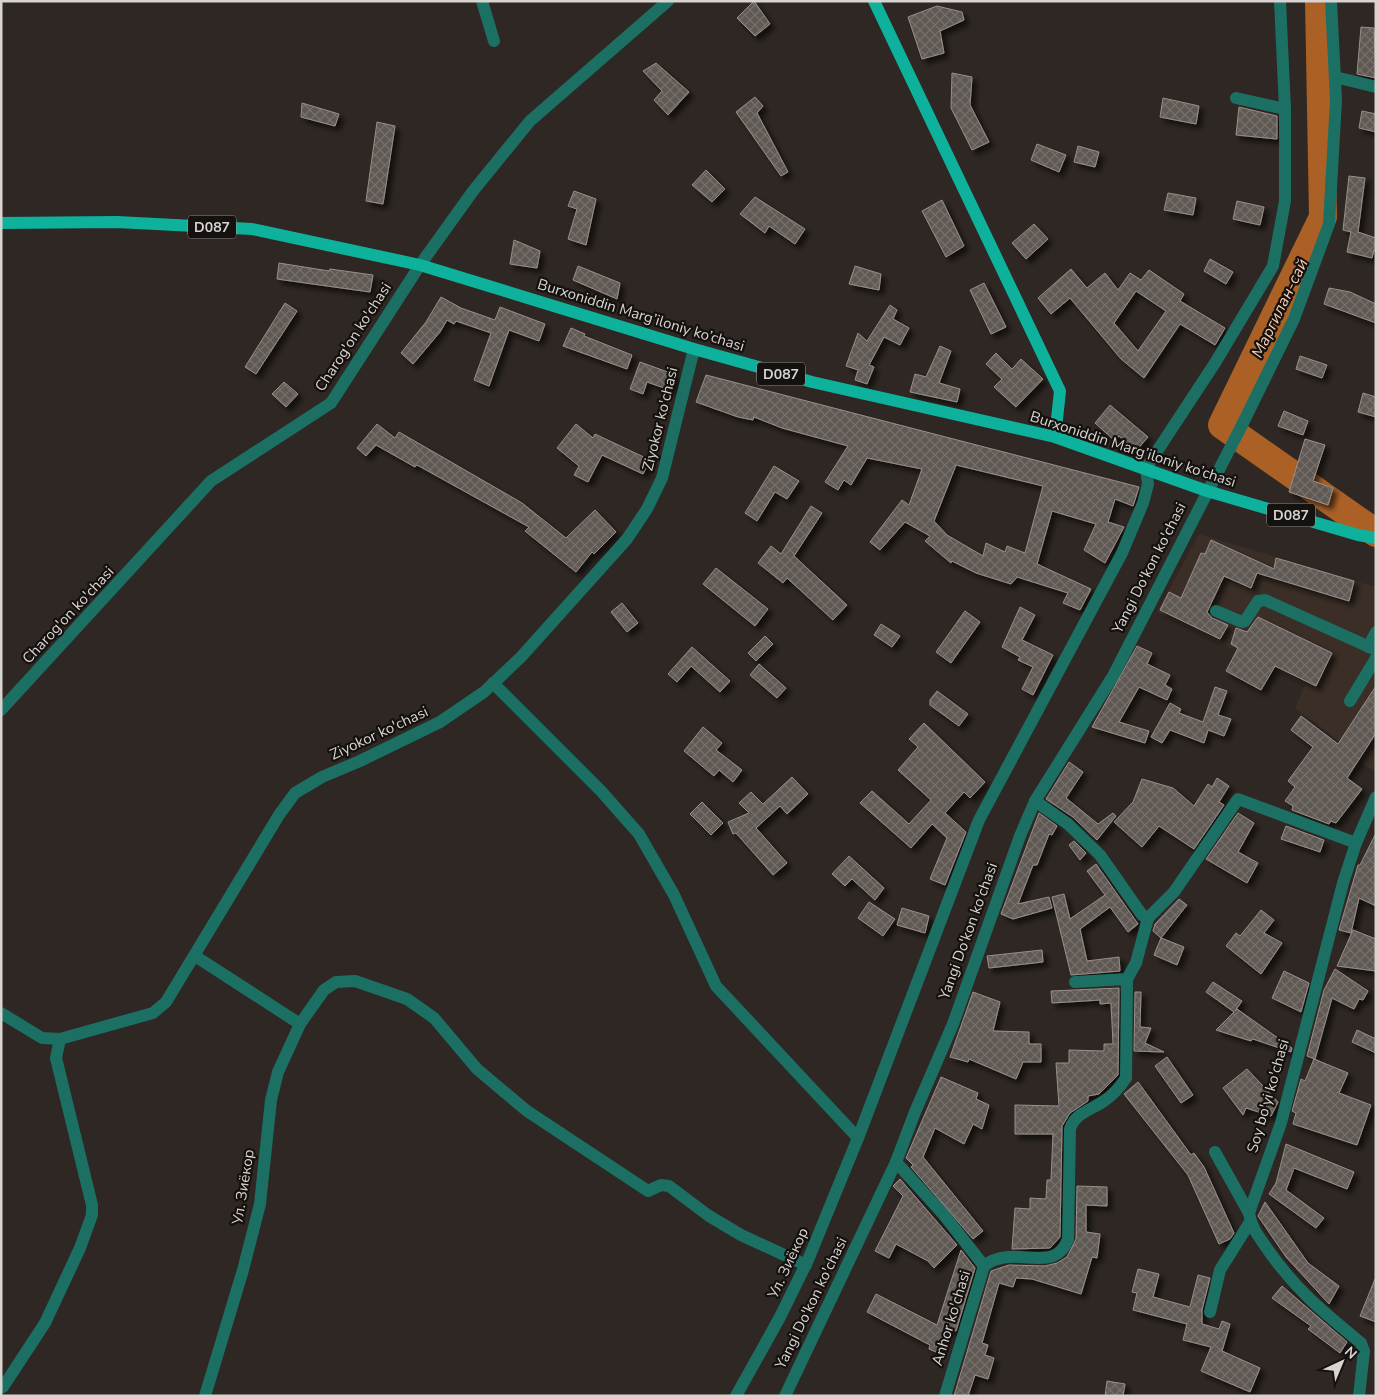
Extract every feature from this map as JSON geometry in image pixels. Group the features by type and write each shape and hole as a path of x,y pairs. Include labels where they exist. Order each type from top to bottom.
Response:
{"main road":[{"path":"874,1 1060,391 1055,437"},
{"name":"Burxoniddin Marg’iloniy ko’chasi","path":"1,223 117,222 252,229 420,265 694,349 812,382 1055,437 1207,491 1358,535 1376,538"}],"street":[{"path":"482,1 494,41"},
{"name":"Charog'on ko'chasi","path":"1,710 211,481 331,403 420,265 473,190 530,121 668,1"},
{"name":"Yangi Do'kon ko'chasi","path":"785,1396 896,1162 914,1112 953,1024 1017,845 1035,801 1113,676 1243,423 1294,319 1329,224 1336,100 1331,1"},
{"path":"1146,468 1215,363 1273,266 1286,201 1281,2"},
{"path":"1335,77 1376,87"},
{"path":"1236,98 1285,109"},
{"name":"Ziyokor ko'chasi","path":"1,1013 42,1038 60,1039 153,1012 166,1002 279,815 295,793 322,777 360,761 440,722 493,683 521,657 627,539 647,509 662,478 694,349"},
{"name":"Ул. Зиёкор","path":"736,1396 780,1317 806,1265 858,1138 979,820 1122,553 1144,503 1148,484 1146,468"},
{"path":"1216,611 1242,622 1245,621 1258,601 1264,600 1372,648 1376,632"},
{"path":"1350,701 1376,658"},
{"path":"493,683 594,784 639,834 674,895 716,986 858,1138"},
{"name":"Soy bo'yi ko'chasi","path":"1210,1312 1220,1270 1250,1218 1281,1123 1343,883 1356,843 1376,798"},
{"path":"984,1266 993,1258 1017,1256 1046,1258 1057,1256 1064,1250 1068,1239 1070,1129 1076,1117 1104,1101 1119,1089 1126,1078 1127,979 1136,963 1148,918 1174,892 1238,799 1356,843"},
{"path":"1035,801 1068,824 1100,855 1142,915 1148,918"},
{"path":"195,956 300,1024"},
{"path":"1075,982 1127,979"},
{"name":"Ул. Зиёкор","path":"205,1396 243,1270 260,1204 271,1100 278,1072 300,1024 324,990 336,982 355,981 407,999 434,1018 478,1070 527,1111 632,1181 648,1191 661,1185 669,1186 709,1216 741,1235 806,1265"},
{"path":"2,1387 45,1323 80,1248 92,1215 92,1205 56,1058 60,1039"},
{"path":"1215,1152 1250,1218 1293,1284 1314,1305 1361,1343 1364,1351 1359,1396"},
{"name":"Anhor ko'chasi","path":"896,1162 944,1214 984,1266 945,1396"}],"shaded area":[{"path":"1199,534 1376,587 1376,772 1336,747 1339,742 1295,708 1305,685 1157,612"}],"building":[{"path":"754,1 770,24 755,36 737,18"},
{"path":"937,6 962,12 964,20 940,31 944,53 922,59 908,17"},
{"path":"1361,27 1374,28 1376,78 1357,74"},
{"path":"656,63 689,92 668,115 654,100 662,91 643,71"},
{"path":"952,73 972,77 970,105 989,142 972,150 951,108"},
{"path":"755,97 763,106 757,113 788,172 781,176 736,112"},
{"path":"1163,98 1199,106 1196,124 1160,117"},
{"path":"302,103 339,114 335,126 301,117"},
{"path":"1239,107 1277,116 1277,139 1236,135"},
{"path":"1362,111 1376,114 1376,132 1359,128"},
{"path":"377,122 395,126 383,204 366,201"},
{"path":"1037,144 1066,155 1059,172 1031,160"},
{"path":"1078,146 1099,152 1095,167 1074,162"},
{"path":"706,170 725,189 712,202 692,185"},
{"path":"1349,176 1365,178 1358,232 1376,238 1376,251 1374,250 1372,258 1347,252 1351,232 1343,230"},
{"path":"574,191 596,199 586,245 568,239 577,209 568,206"},
{"path":"1168,193 1196,198 1193,215 1164,210"},
{"path":"755,197 805,229 795,244 769,226 765,233 740,214"},
{"path":"942,200 964,246 946,257 922,211"},
{"path":"1237,201 1264,207 1260,225 1233,219"},
{"path":"1034,224 1048,239 1026,259 1012,243"},
{"path":"514,240 540,251 537,268 510,264"},
{"path":"1210,259 1233,272 1226,284 1204,271"},
{"path":"279,263 329,271 330,269 373,275 370,292 277,279"},
{"path":"578,266 620,283 617,299 573,280"},
{"path":"855,266 881,274 879,290 849,284"},
{"path":"1071,269 1087,288 1105,273 1118,290 1130,273 1141,280 1149,270 1184,294 1180,301 1225,328 1215,345 1180,324 1144,378 1121,359 1070,298 1051,314 1038,298","holes":["1136,291 1166,311 1138,351 1114,323"]},
{"path":"984,283 1006,327 991,334 970,290"},
{"path":"1329,288 1350,292 1376,304 1376,323 1324,304"},
{"path":"441,297 461,308 495,320 500,307 545,324 539,341 509,330 489,386 474,380 491,333 456,321 454,324 447,320 440,332 413,364 401,353 426,322"},
{"path":"285,303 297,311 256,374 245,367"},
{"path":"890,305 897,310 893,319 909,328 900,345 884,337 869,365 874,367 867,384 855,380 858,370 846,366 858,333 867,341"},
{"path":"571,328 585,334 584,336 632,355 627,369 563,346"},
{"path":"940,346 951,351 939,383 960,389 957,402 910,392 915,374 926,377"},
{"path":"996,353 1012,369 1021,359 1043,379 1016,407 994,387 1002,379 986,364"},
{"path":"1300,356 1327,365 1322,378 1296,369"},
{"path":"640,362 676,375 670,390 647,382 643,394 630,389"},
{"path":"706,375 1139,487 1133,506 1115,499 1108,522 1124,527 1105,563 1084,550 1096,524 1052,511 1037,564 1091,589 1080,610 1063,603 1068,593 1017,577 1011,584 976,573 952,561 951,563 925,541 930,536 905,522 880,550 870,542 902,500 909,505 922,469 867,458 851,485 844,480 838,490 825,482 848,446 782,428 754,417 753,420 738,417 696,402","holes":["956,465 1043,486 1025,553 1007,546 1005,552 986,543 983,556 947,535 934,521"]},
{"path":"284,382 298,394 286,407 272,394"},
{"path":"1363,393 1376,397 1376,417 1358,412"},
{"path":"1110,405 1148,437 1136,451 1119,436 1115,441 1095,423"},
{"path":"1284,411 1308,421 1303,435 1278,426"},
{"path":"377,424 395,438 399,432 522,503 566,538 595,510 616,532 594,554 592,552 576,572 525,531 529,527 417,465 415,467 376,445 366,456 357,448"},
{"path":"576,424 593,438 595,434 650,460 643,474 602,455 588,482 574,475 579,466 557,448"},
{"path":"1305,439 1325,445 1313,481 1333,488 1328,505 1289,492"},
{"path":"774,466 799,481 787,499 775,492 757,521 745,513"},
{"path":"811,506 822,513 794,556 847,605 833,620 787,578 783,583 758,563 771,546 781,554"},
{"path":"1211,540 1274,569 1276,558 1354,581 1349,601 1257,573 1251,588 1224,576 1207,612 1212,618 1228,625 1220,639 1160,610 1169,592 1181,598 1201,553 1205,554"},
{"path":"716,568 768,609 755,626 703,584"},
{"path":"622,603 638,623 627,632 611,612"},
{"path":"1020,607 1035,615 1022,640 1053,655 1033,695 1022,689 1033,667 1018,660 1020,657 1002,647"},
{"path":"965,611 980,622 951,663 936,652"},
{"path":"1258,617 1332,653 1316,686 1275,666 1261,690 1226,671 1238,648 1231,644 1236,628 1247,632"},
{"path":"881,624 900,636 892,647 874,635"},
{"path":"765,636 773,644 756,661 748,653"},
{"path":"1137,646 1152,653 1147,664 1170,675 1165,685 1172,689 1167,700 1139,687 1119,722 1149,731 1145,743 1092,727"},
{"path":"692,647 730,681 720,692 691,666 677,682 668,674"},
{"path":"759,664 786,688 777,698 750,675"},
{"path":"1376,686 1376,733 1347,778 1362,789 1336,823 1331,821 1329,824 1292,810 1293,806 1285,801 1295,787 1288,781 1313,747 1291,730 1301,716 1338,744"},
{"path":"1215,687 1227,691 1218,715 1231,719 1224,736 1208,730 1204,743 1170,730 1162,743 1151,737 1170,703 1181,709 1179,713 1203,722"},
{"path":"937,691 968,714 959,726 930,705 930,700"},
{"path":"924,723 985,782 970,798 964,792 945,813 966,832 945,885 930,879 947,838 932,824 911,848 860,803 872,791 909,824 931,800 898,770 918,747 909,739"},
{"path":"703,727 722,743 716,750 742,770 733,782 719,770 714,776 684,751"},
{"path":"1069,762 1083,772 1066,798 1098,824 1113,813 1116,816 1097,840 1073,817 1046,799"},
{"path":"792,777 808,794 787,814 780,806 756,828 787,863 773,875 736,833 733,834 728,822 749,813 739,803 751,792 763,804"},
{"path":"1217,778 1229,786 1219,802 1224,805 1194,849 1159,826 1142,847 1114,822 1133,802 1142,779 1173,788 1194,806 1208,784 1212,787"},
{"path":"702,802 723,823 711,835 690,814"},
{"path":"1039,813 1057,826 1052,835 1049,834 1037,865 1033,865 1018,904 1049,897 1052,908 1013,919 1001,914"},
{"path":"1238,813 1254,823 1238,852 1258,863 1247,883 1206,859"},
{"path":"1286,826 1324,840 1320,852 1281,839"},
{"path":"1376,833 1376,906 1359,898 1351,933 1339,930 1358,865 1360,865"},
{"path":"1074,841 1086,853 1080,860 1069,845"},
{"path":"849,856 884,888 875,900 852,879 845,886 832,874"},
{"path":"1096,864 1138,924 1128,932 1110,907 1080,929 1087,961 1119,957 1120,971 1071,975 1052,897 1064,894 1070,919 1105,895 1087,871"},
{"path":"1179,899 1187,905 1161,938 1153,931 1155,924"},
{"path":"869,902 895,919 883,936 858,918"},
{"path":"902,908 929,916 925,933 897,925"},
{"path":"1261,910 1274,920 1264,933 1282,943 1261,974 1226,946 1236,933 1240,936"},
{"path":"1353,930 1376,939 1376,971 1337,966"},
{"path":"1161,938 1184,947 1177,965 1154,955"},
{"path":"1042,950 1043,962 989,968 987,956"},
{"path":"1335,969 1368,991 1363,1000 1359,999 1354,1009 1332,998 1315,1059 1307,1056 1324,990"},
{"path":"1284,971 1309,983 1301,1012 1272,998"},
{"path":"1213,982 1242,1001 1235,1011 1237,1009 1292,1048 1291,1052 1253,1039 1251,1041 1216,1030 1234,1012 1206,992"},
{"path":"1119,988 1118,1075 1099,1094 1088,1096 1088,1101 1070,1113 1062,1126 1060,1237 1050,1248 1012,1249 1015,1208 1030,1209 1030,1198 1046,1199 1047,1180 1051,1180 1053,1134 1015,1134 1015,1105 1059,1106 1056,1063 1069,1063 1069,1050 1104,1051 1104,1044 1113,1044 1111,1003 1100,1004 1100,1000 1052,1003 1051,991"},
{"path":"973,992 1000,1002 993,1031 1029,1032 1029,1044 1041,1044 1041,1062 1023,1062 1016,1079 969,1059 968,1062 950,1057"},
{"path":"1135,992 1141,992 1140,1027 1151,1028 1145,1043 1164,1052 1134,1051"},
{"path":"1357,1030 1376,1039 1376,1053 1352,1042"},
{"path":"1167,1057 1193,1095 1181,1103 1155,1066"},
{"path":"1314,1059 1348,1073 1339,1093 1371,1105 1357,1145 1293,1124 1296,1113 1292,1111 1301,1079 1305,1081"},
{"path":"1247,1069 1278,1102 1271,1116 1246,1108 1243,1115 1223,1088"},
{"path":"941,1077 978,1093 976,1099 989,1105 982,1129 973,1124 964,1144 935,1128 923,1157 983,1231 973,1239 911,1167 913,1165 906,1158"},
{"path":"1138,1082 1191,1155 1194,1153 1204,1167 1234,1233 1230,1239 1219,1244 1188,1175 1124,1094"},
{"path":"1286,1144 1354,1172 1347,1189 1294,1168 1286,1190 1324,1218 1316,1228 1269,1194 1276,1183"},
{"path":"900,1179 957,1245 934,1268 928,1261 896,1244 889,1258 875,1251 903,1196 893,1186"},
{"path":"1077,1186 1107,1187 1107,1206 1086,1205 1086,1232 1100,1234 1097,1258 1092,1257 1081,1294 1032,1279 1016,1278 1013,1287 999,1283 982,1343 988,1345 985,1355 994,1358 988,1379 975,1375 968,1396 954,1396 991,1271 1009,1265 1045,1266 1057,1263 1067,1257 1076,1239"},
{"path":"1265,1202 1308,1263 1339,1286 1329,1304 1286,1257 1258,1216"},
{"path":"961,1250 975,1268 956,1331 947,1329 936,1352 929,1349 930,1345 867,1312 876,1294 937,1325"},
{"path":"1138,1269 1159,1274 1153,1297 1190,1307 1198,1275 1210,1278 1202,1310 1202,1324 1219,1329 1222,1321 1230,1324 1222,1351 1260,1368 1250,1392 1201,1371 1211,1347 1183,1340 1187,1324 1133,1310 1137,1293 1132,1292"},
{"path":"1376,1279 1376,1322 1360,1316"},
{"path":"1282,1286 1347,1342 1340,1353 1308,1329 1311,1326 1272,1298"},
{"path":"1107,1381 1125,1384 1123,1396 1105,1396"}],"waterway":[{"name":"Маргилан-сай","path":"1319,1 1323,217 1222,425 1376,533"}]}
